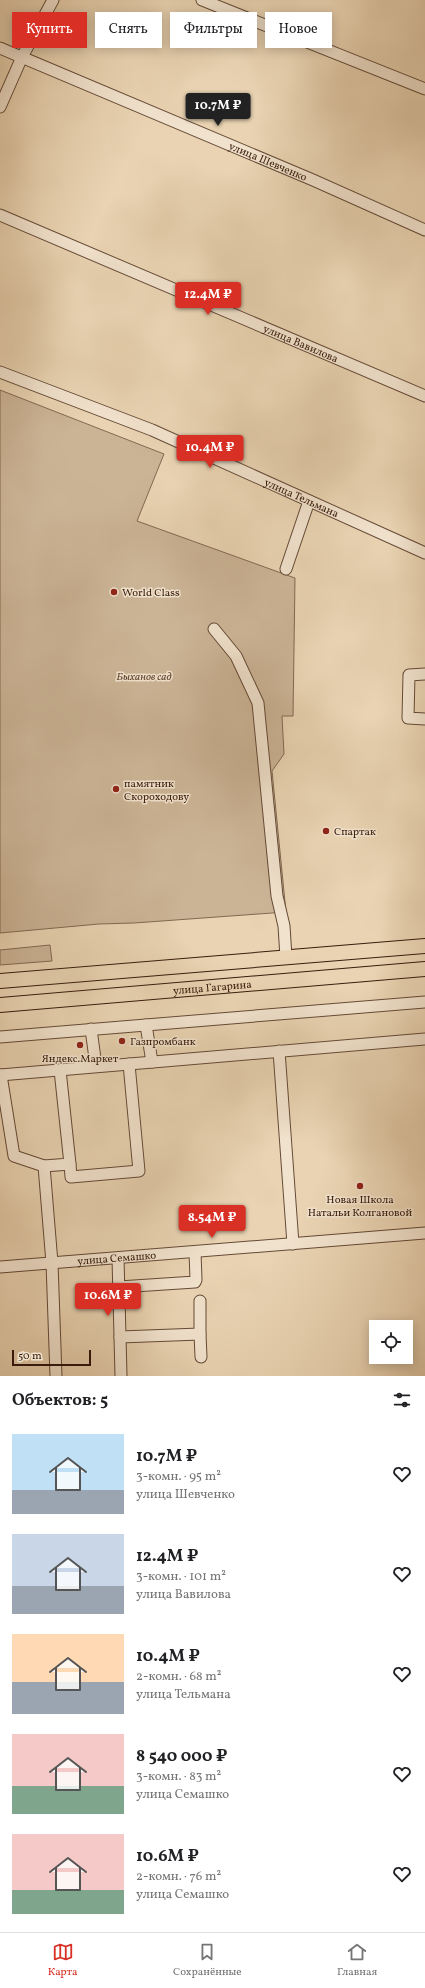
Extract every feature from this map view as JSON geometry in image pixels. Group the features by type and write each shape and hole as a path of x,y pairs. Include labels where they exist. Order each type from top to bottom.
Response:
{"main road":[{"path":"0,981 425,946"},
{"name":"улица Гагарина","path":"0,1005 425,969"}],"street":[{"path":"0,107 22,57 53,0"},
{"path":"202,0 425,90"},
{"name":"улица Шевченко","path":"0,48 313,180 425,230"},
{"name":"улица Вавилова","path":"0,215 425,396"},
{"name":"улица Тельмана","path":"0,372 152,430 425,553"},
{"path":"286,569 309,501"},
{"path":"214,629 236,656 258,703 277,896 284,926 286,957"},
{"path":"425,674 409,675 408,718 425,719"},
{"path":"0,1037 425,1002"},
{"path":"146,1025 152,1062"},
{"path":"91,1029 96,1066"},
{"path":"70,1164 44,1166 14,1156 1,1075 425,1039"},
{"path":"279,1051 293,1244"},
{"path":"60,1070 71,1177 139,1171 129,1064"},
{"path":"44,1166 52,1263 56,1376"},
{"name":"улица Семашко","path":"0,1267 425,1233"},
{"path":"119,1287 195,1282 194,1252"},
{"path":"118,1258 121,1376"},
{"path":"200,1301 201,1357"},
{"path":"120,1337 200,1334"}],"green space":[{"name":"Быханов сад","path":"0,390 164,454 137,521 295,578 293,716 282,716 284,754 272,771 286,912 134,923 99,924 0,933"},
{"path":"50,945 52,961 0,965 0,950"}],"place":[{"name":"World Class","path":"114,592"},
{"name":"памятник Скороходову","path":"116,789"},
{"name":"Спартак","path":"326,831"},
{"name":"Газпромбанк","path":"122,1041"},
{"name":"Яндекс.Маркет","path":"80,1045"},
{"name":"Новая Школа Натальи Колгановой","path":"360,1186"}]}
